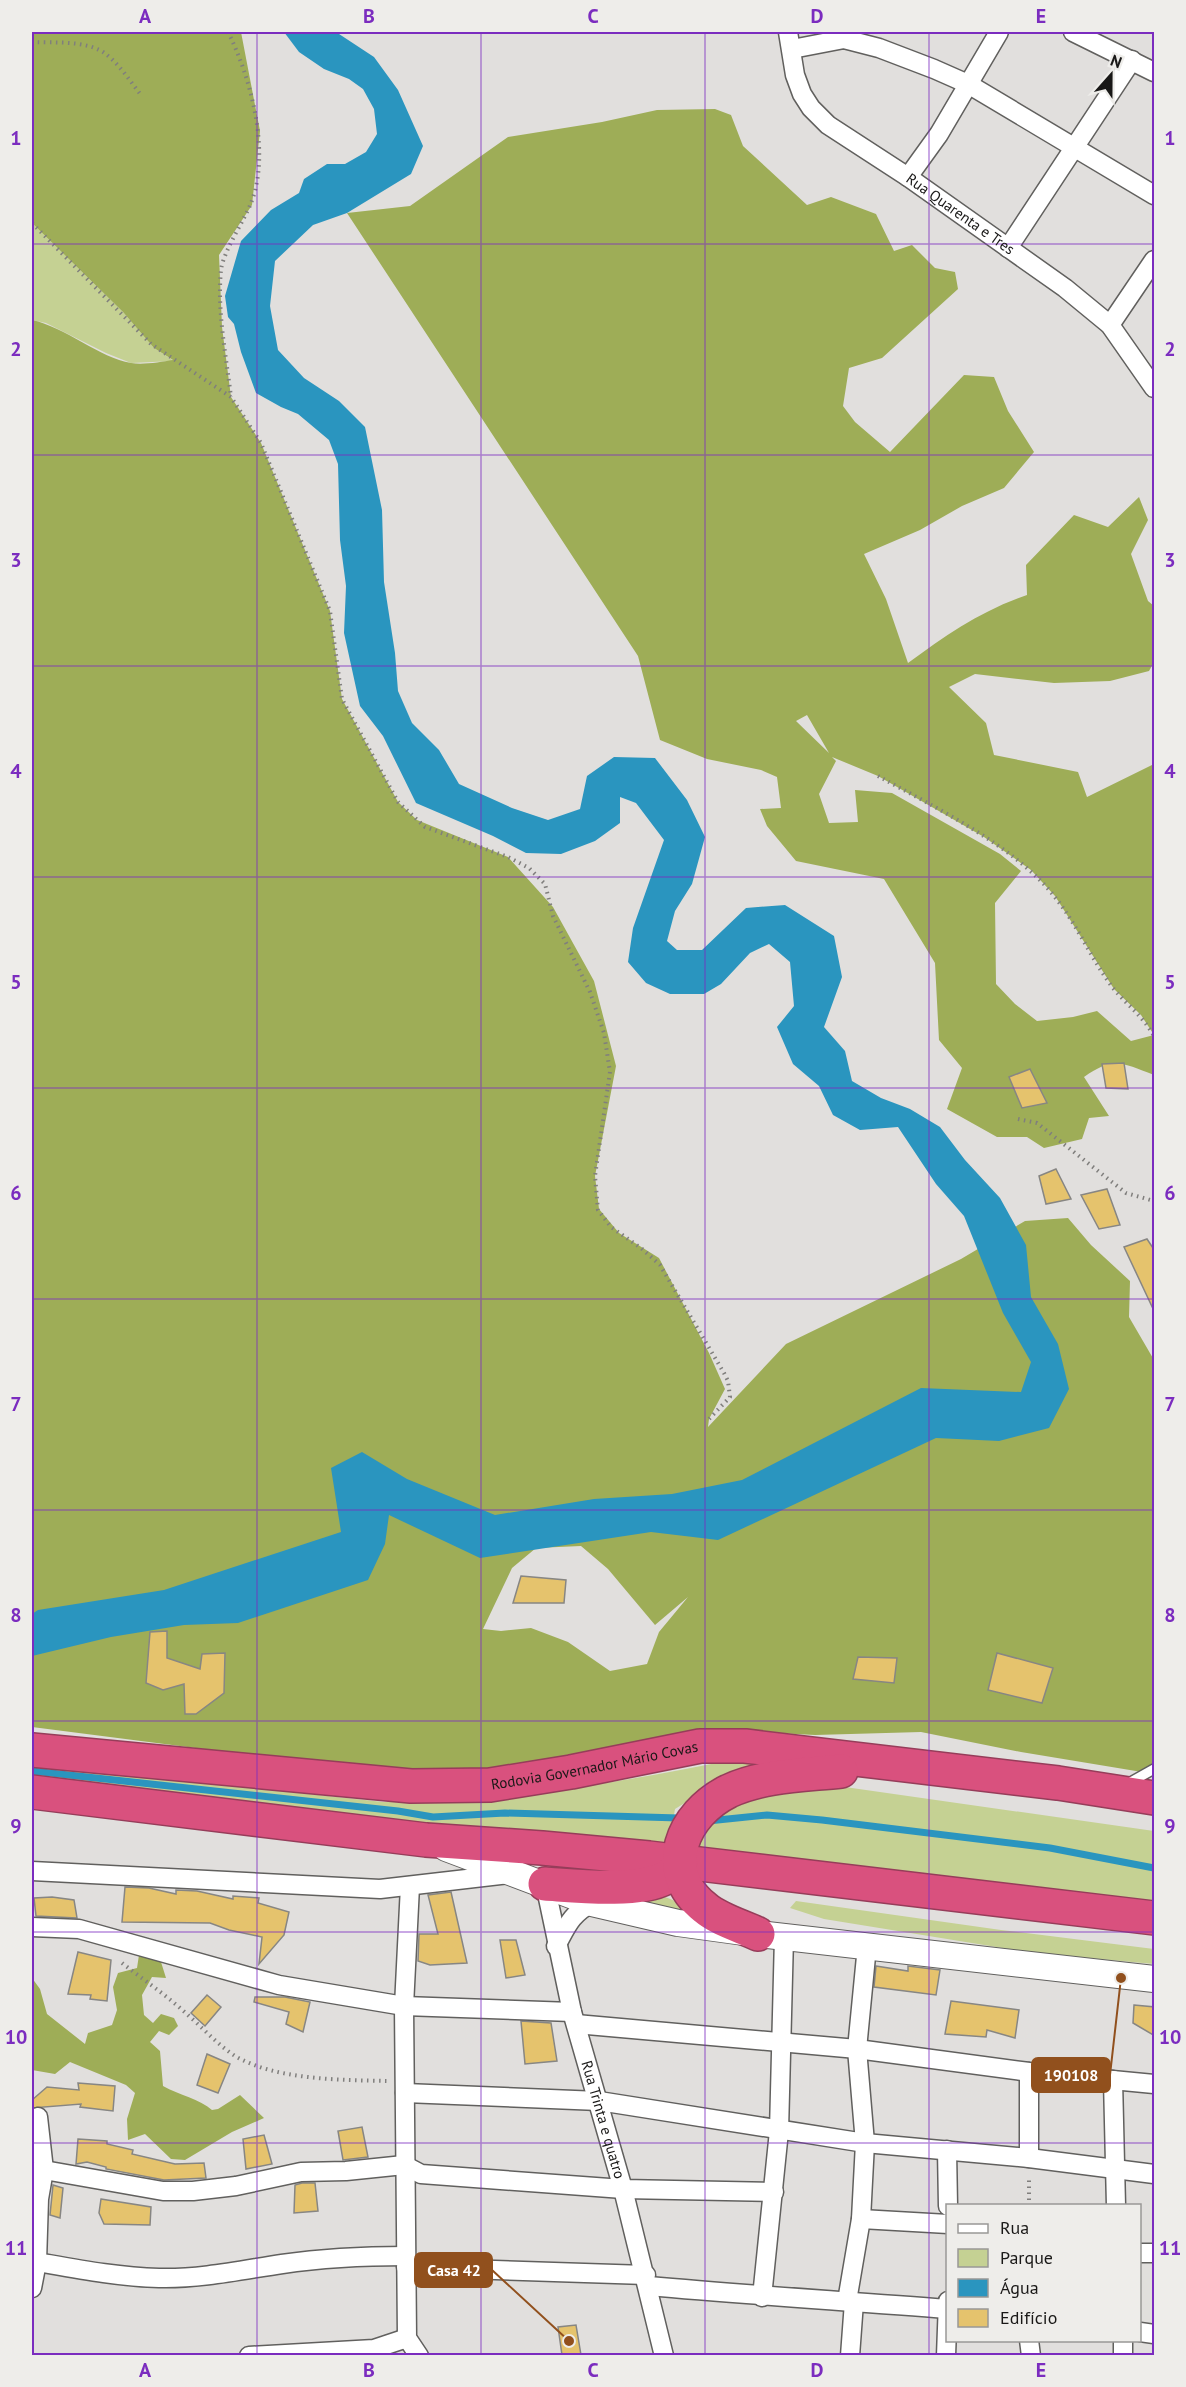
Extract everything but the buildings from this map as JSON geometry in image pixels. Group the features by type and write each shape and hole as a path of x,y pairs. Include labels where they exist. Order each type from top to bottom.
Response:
{"highway":[{"name":"Rodovia Governador Mário Covas","path":"32,1750 411,1786 490,1785 571,1772 700,1746 745,1746 1155,1798"},
{"path":"771,1936 705,1909 693,1897 684,1883 681,1862 682,1837 693,1819 702,1808 730,1791 769,1778 897,1765"},
{"path":"32,1792 426,1840 542,1848 681,1862 1155,1918"},
{"path":"544,1884 597,1887 645,1884 670,1875 681,1862"}],"main road":[{"path":"426,1840 592,1903 678,1923 771,1936 1155,1979"}],"street":[{"path":"908,177 939,135 999,32"},
{"path":"1073,32 1155,72"},
{"path":"790,40 845,35 968,84 1155,195"},
{"name":"Rua Quarenta e Tres","path":"790,40 795,75 802,94 811,108 828,125 908,177 1065,288 1110,325 1155,388"},
{"path":"1008,248 1132,60"},
{"path":"1110,325 1155,260"},
{"path":"32,1871 380,1889 511,1874"},
{"name":"Rua Trinta e quatro","path":"544,1884 556,1946 574,2018 623,2188 664,2355"},
{"path":"405,2347 405,2006 410,1886"},
{"path":"556,1946 571,1918 578,1910 592,1903"},
{"path":"32,1927 79,1929 279,1985 405,2006 574,2018 857,2049 1029,2072 1155,2084"},
{"path":"762,2297 779,2131 782,2042 771,1936"},
{"path":"850,2355 850,2301 861,2219 865,2144 857,2049 867,1946"},
{"path":"1029,2072 1029,2158"},
{"path":"1113,2080 1116,2204"},
{"path":"406,2087 599,2101 722,2119 779,2131 865,2144 1029,2158 1155,2174"},
{"path":"32,2288 37,2262 38,2117"},
{"path":"948,2150 948,2204"},
{"path":"38,2171 163,2192 236,2186 301,2172 346,2171 404,2165 421,2175 623,2188 774,2192"},
{"path":"861,2219 946,2224"},
{"path":"37,2262 119,2276 161,2278 367,2256 406,2262 647,2280 762,2297 946,2309"},
{"path":"249,2355 405,2347 419,2355"}],"lane":[{"path":"1114,1792 1155,1768"}],"path":[{"path":"228,32 237,50 257,117 259,146 252,202 221,267 222,321 231,397"},
{"path":"32,42 80,45 102,52 141,95"},
{"path":"32,223 151,344 231,397 261,442 330,611 342,699 398,802 425,827 508,857 529,868 545,884 553,916 590,992 604,1033 609,1062 610,1072 595,1176 598,1210 611,1227 660,1265 724,1373 728,1381 730,1397 709,1419"},
{"path":"878,776 984,837 1031,870 1055,896 1114,989 1141,1015 1155,1036"},
{"path":"1018,1119 1037,1123 1126,1192 1155,1201"},
{"path":"116,1958 235,2056 302,2076 406,2087"},
{"path":"1029,2158 1029,2204"}],"green space":[{"path":"32,32 241,32 260,131 252,205 219,255 222,327 231,397 261,443 330,611 342,699 398,802 417,820 508,857 553,907 594,981 616,1066 595,1176 599,1209 619,1233 659,1258 709,1353 725,1389 709,1419 708,1427 786,1344 961,1259 1025,1221 1068,1218 1091,1245 1130,1281 1129,1317 1154,1360 1154,1774 1021,1752 921,1732 815,1735 738,1731 475,1772 351,1768 32,1727 32,320 57,329 119,360 141,364 173,360 154,348 123,312 32,223","holes":["581,1546 608,1569 655,1625 688,1597 659,1632 647,1664 610,1671 568,1642 531,1628 501,1631 483,1629 512,1568 536,1548"]},
{"path":"715,109 731,115 743,146 807,205 831,197 876,214 894,251 912,245 935,268 955,272 958,289 882,358 849,368 843,406 855,422 890,452 964,375 994,377 1008,411 1034,452 1004,488 962,506 920,530 864,554 886,599 908,663 965,624 1027,595 1026,565 1074,515 1108,527 1139,497 1148,520 1131,554 1148,601 1154,606 1154,662 1149,671 1110,681 1054,683 975,674 949,687 986,723 994,755 1078,772 1087,797 1154,764 1154,1035 1154,1075 1134,1067 1111,1064 1094,1070 1084,1077 1109,1116 1089,1118 1082,1139 1044,1148 1027,1137 997,1137 947,1109 962,1068 939,1040 935,963 884,879 796,861 767,826 760,809 781,808 777,777 761,770 707,759 660,740 638,656 347,213 410,206 508,137 602,122 657,110","holes":["807,715 829,753 796,721","832,757 878,776 984,837 1031,870 1055,896 1114,989 1141,1015 1154,1035 1131,1041 1097,1011 1073,1017 1037,1021 1015,1004 996,984 995,903 1021,871 1000,854 892,793 855,790 858,822 829,823 819,794 836,761"]},
{"path":"32,223 123,312 154,348 174,361 131,363 46,323 32,320"},
{"path":"747,1757 822,1766 704,1791 675,1809 668,1851 32,1780 32,1764 383,1802 429,1801 521,1795 566,1789"},
{"path":"817,1783 1154,1831 1154,1906 696,1851 696,1831 736,1802"},
{"path":"622,1893 647,1893 662,1896 684,1907 681,1915 671,1915"},
{"path":"796,1901 1154,1949 1154,1964 1034,1953 824,1919 790,1908"},
{"path":"141,1942 162,1946 161,1962 166,1978 152,1977 142,1995 144,2015 153,2023 161,2014 174,2018 178,2026 169,2035 159,2031 150,2042 160,2051 163,2086 202,2103 212,2110 218,2109 240,2095 264,2118 232,2132 185,2160 171,2159 145,2134 128,2140 127,2119 135,2093 126,2085 70,2062 55,2074 32,2070 32,1978 40,1989 47,2014 85,2044 88,2033 112,2025 117,2010 113,1987 118,1973 137,1968"}],"water":[{"path":"284,32 336,32 374,57 398,90 423,146 411,174 347,213 313,225 275,261 270,306 278,350 304,378 339,401 365,427 382,510 384,582 395,653 398,691 412,723 439,750 459,784 512,808 548,820 580,809 587,776 614,757 655,758 687,800 705,837 692,884 675,911 667,941 677,950 702,950 746,908 785,905 834,936 842,977 824,1027 845,1051 852,1081 881,1098 910,1109 940,1127 965,1160 1000,1198 1026,1245 1031,1297 1058,1344 1069,1389 1049,1428 999,1441 936,1438 718,1540 651,1532 480,1558 389,1515 385,1544 368,1580 238,1623 184,1625 111,1637 32,1656 32,1614 38,1610 164,1590 341,1532 331,1468 362,1452 407,1479 495,1515 594,1499 672,1494 742,1480 921,1388 1021,1392 1031,1362 1003,1313 964,1216 936,1184 898,1127 860,1130 833,1115 819,1086 793,1064 777,1027 794,1006 790,962 769,944 750,953 721,984 704,994 670,994 646,983 628,962 633,928 664,840 636,803 620,797 620,823 595,841 561,854 526,853 493,836 416,803 383,736 360,706 344,633 346,586 340,540 338,464 329,440 298,414 256,393 241,352 234,324 228,317 225,296 241,241 271,210 299,193 304,179 327,164 345,164 366,152 377,134 374,109 363,89 349,79 324,69 299,52"}],"waterway":[{"path":"32,1771 398,1811 433,1817 505,1813 679,1818"},
{"path":"708,1821 767,1815 822,1820 1050,1848 1154,1868"}],"place":[{"name":"190108","path":"1121,1978"},
{"name":"Casa 42","path":"569,2341"}]}
